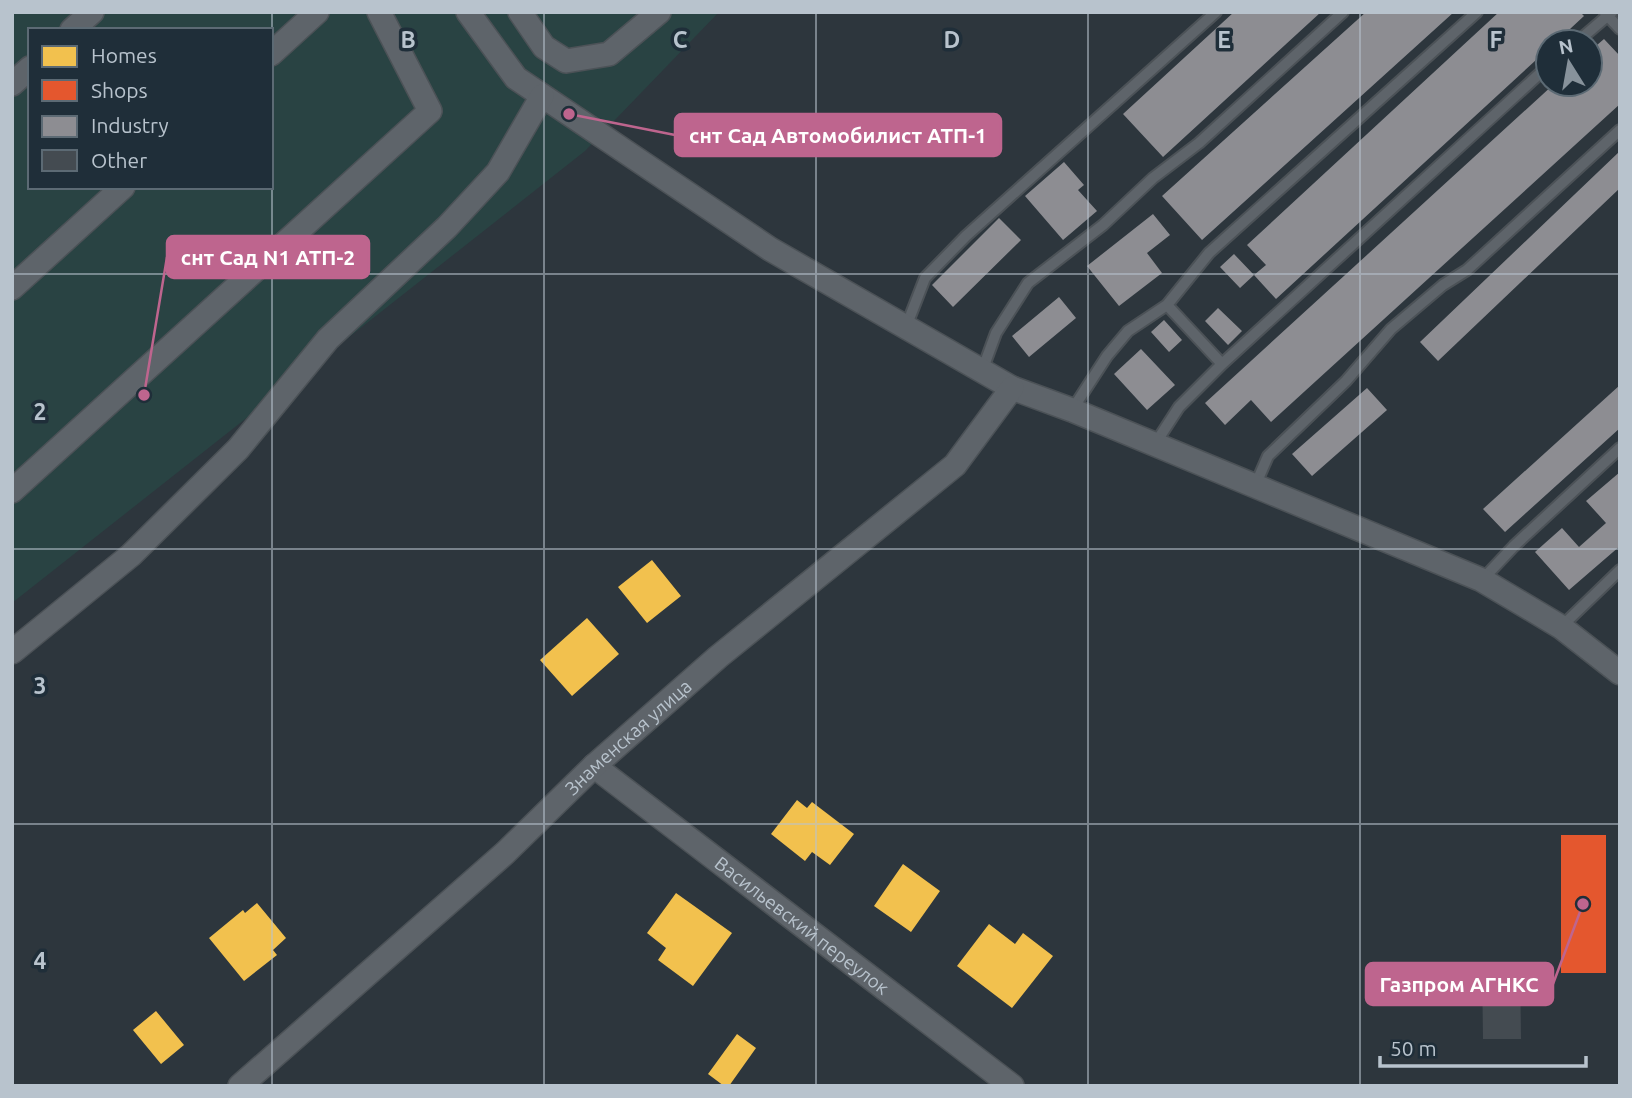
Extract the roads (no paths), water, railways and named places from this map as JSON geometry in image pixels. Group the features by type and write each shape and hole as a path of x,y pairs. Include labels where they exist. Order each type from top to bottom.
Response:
{"street":[{"path":"74,28 92,12"},
{"path":"273,52 317,12"},
{"path":"12,491 430,111 379,12"},
{"path":"468,12 516,78 542,96 770,249 1012,388 1072,410 1482,580 1561,627 1620,673"},
{"path":"520,12 544,47 566,61 609,54 659,12"},
{"path":"12,84 28,70"},
{"path":"12,652 131,555 237,449 328,339 447,227 498,172 542,96"},
{"path":"12,288 121,189"},
{"name":"Знаменская улица","path":"250,1083 505,853 594,766 718,657 955,465 1012,388"},
{"name":"Васильевский переулок","path":"594,766 1012,1086"}],"lane":[{"path":"906,327 925,278 977,226 1216,12"},
{"path":"982,370 996,333 1028,283 1103,225 1153,178 1199,143 1343,12"},
{"path":"1072,410 1107,356 1128,331 1167,305 1219,243 1478,12"},
{"path":"1592,28 1608,14 1620,29"},
{"path":"1155,444 1179,407 1222,364 1534,79"},
{"path":"1255,486 1268,456 1346,381 1391,329 1443,285 1466,270 1620,130"},
{"path":"1167,305 1222,364"},
{"path":"1482,580 1514,546 1620,448"},
{"path":"1561,627 1620,570"}],"place":[{"name":"снт Сад Автомобилист АТП-1","path":"569,114"},
{"name":"снт Сад N1 АТП-2","path":"144,395"},
{"name":"Газпром АГНКС","path":"1583,904"}]}
